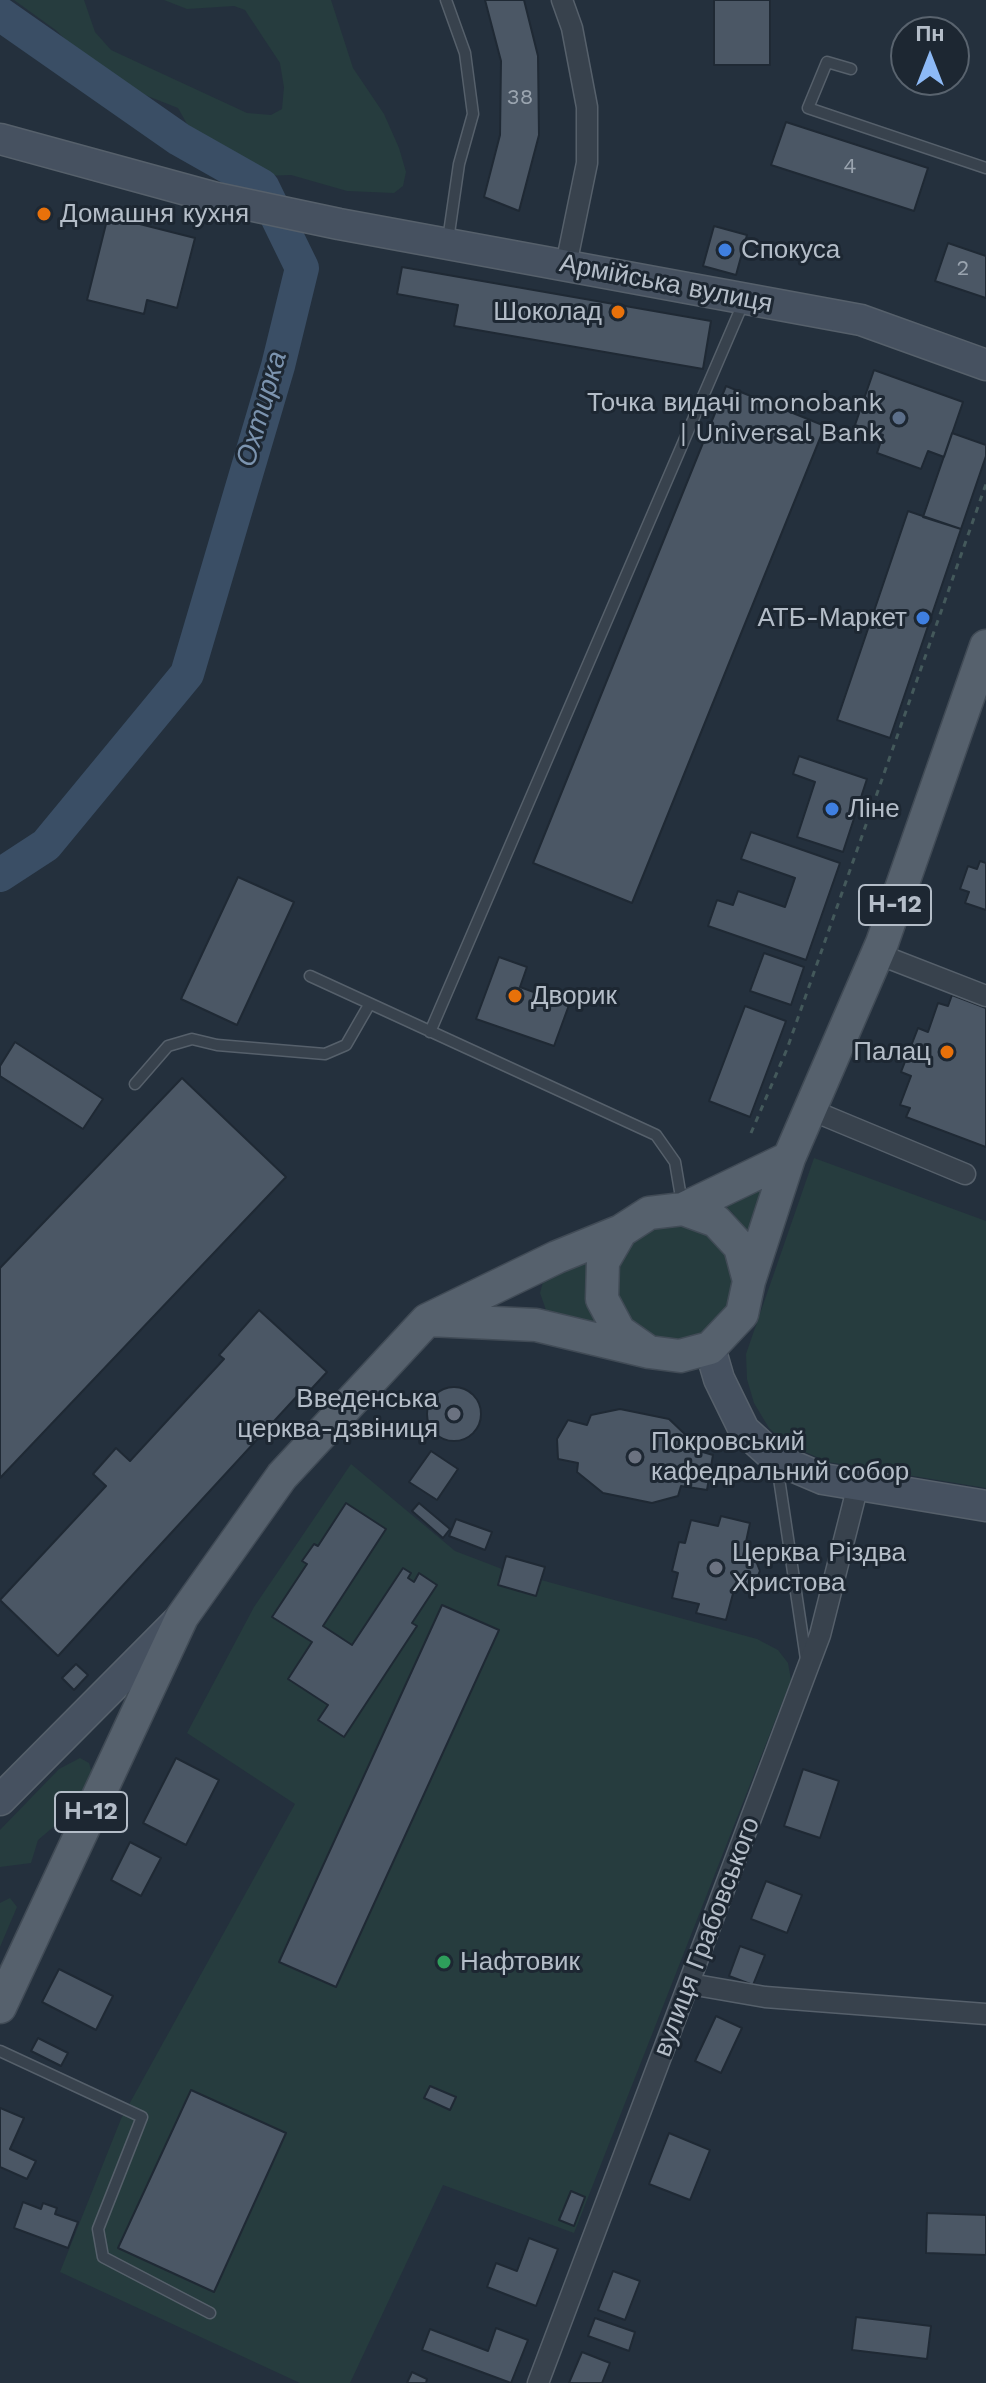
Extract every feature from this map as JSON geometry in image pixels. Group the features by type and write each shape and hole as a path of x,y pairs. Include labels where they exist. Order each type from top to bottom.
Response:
{"main road":[{"name":"Н-12","path":"710,1348 742,1314 749,1281 789,1158 878,954 986,646"},
{"name":"Н-12","path":"0,2007 182,1617 282,1476 427,1320 557,1257 621,1231 649,1213 683,1209 789,1158"},
{"path":"683,1209 716,1221 740,1247 749,1281"},
{"path":"621,1231 603,1262 602,1299 619,1331 649,1352"},
{"path":"427,1320 536,1325 649,1352 680,1356 710,1348"}],"street":[{"path":"562,0 572,28 587,107 587,163 566,265"},
{"name":"Армійська вулиця","path":"0,139 216,198 339,224 861,320 986,365"},
{"path":"878,954 986,996"},
{"path":"811,1110 965,1174"},
{"path":"710,1348 719,1379 744,1430 776,1459 823,1479 986,1506"},
{"name":"вулиця Грабовського","path":"538,2383 820,1635 858,1485"},
{"path":"0,1800 182,1617"},
{"path":"690,1984 765,1997 986,2014"}],"lane":[{"path":"446,0 465,53 473,114 459,164 447,242"},
{"path":"851,69 827,62 808,108 986,168"},
{"path":"430,1032 745,299"},
{"path":"310,976 656,1135 675,1162 683,1209"},
{"path":"135,1084 168,1046 192,1039 217,1045 325,1054 346,1045 369,1005"},
{"path":"776,1459 808,1667"},
{"path":"0,2051 142,2117 98,2229 103,2257 210,2313"}],"path":[{"path":"751,1133 787,1049 986,484"}],"green space":[{"path":"14,0 84,0 95,32 111,50 247,113 271,115 282,109 284,87 280,63 245,10 234,6 187,9 164,0 331,0 353,68 384,114 399,148 406,172 403,186 394,193 347,191 291,175 235,177 179,157 191,131 178,108 145,95 81,56 57,31"},
{"path":"814,1158 986,1221 986,1488 828,1462 785,1443 769,1428 754,1403 747,1379 746,1354"},
{"path":"773,1185 751,1245 733,1213 720,1202"},
{"path":"675,1224 697,1228 716,1241 729,1260 733,1282 729,1304 716,1323 697,1336 675,1340 653,1336 634,1323 621,1304 617,1282 621,1260 634,1241 653,1228"},
{"path":"592,1253 596,1325 546,1310 540,1293 543,1282 553,1272"},
{"name":"Нафтовик","path":"351,1464 455,1551 502,1569 506,1556 545,1567 541,1580 757,1639 778,1650 788,1663 791,1680 574,2233 443,2185 350,2383 300,2383 60,2272 121,2119 295,1804 187,1733 254,1607"},
{"path":"80,1758 89,1763 92,1773 90,1784 70,1813 38,1840 31,1863 0,1867 0,1830 59,1769"},
{"path":"10,1898 17,1907 0,1947 0,1903"}],"building":[{"path":"485,0 524,0 538,56 539,135 519,211 484,197 500,135 501,61"},
{"path":"714,0 770,0 770,65 714,65"},
{"path":"786,122 928,168 914,211 771,165"},
{"path":"108,216 195,238 177,308 147,300 144,314 87,300"},
{"name":"Спокуса","path":"714,226 747,235 736,275 703,266"},
{"path":"948,243 986,256 986,298 935,281"},
{"path":"402,267 711,321 703,369 454,326 458,305 397,294"},
{"path":"874,370 963,402 944,457 928,451 921,469 877,453 883,435 855,425"},
{"path":"726,386 825,426 632,903 533,863"},
{"path":"952,433 986,445 986,456 961,529 923,517"},
{"path":"908,511 961,529 890,738 837,720"},
{"name":"Ліне","path":"799,756 867,779 843,852 797,837 815,782 793,774"},
{"path":"751,832 840,863 806,960 708,926 717,900 733,905 738,891 785,907 795,878 741,859"},
{"path":"980,861 986,863 986,910 965,903 969,892 960,889 968,866 977,869"},
{"path":"238,877 294,902 237,1025 181,999"},
{"path":"764,953 804,967 791,1005 750,991"},
{"name":"Дворик","path":"499,957 527,967 520,987 569,1005 554,1046 476,1019"},
{"name":"Палац","path":"952,995 986,1008 986,1147 906,1117 910,1108 900,1105 911,1076 901,1072 918,1028 928,1032 938,1003 948,1006"},
{"path":"745,1006 786,1021 750,1117 709,1101"},
{"path":"15,1042 103,1099 83,1129 0,1076 0,1066"},
{"path":"182,1078 286,1177 0,1478 0,1268"},
{"path":"259,1310 327,1372 303,1398 299,1394 58,1656 0,1600 106,1486 93,1474 116,1448 130,1461 224,1359 219,1355"},
{"name":"Введенська церква-дзвіниця","path":"454,1387 473,1395 481,1414 473,1433 454,1441 435,1433 427,1414 435,1395"},
{"name":"Покровський кафедральний собор","path":"620,1409 669,1419 690,1439 689,1448 713,1455 707,1490 681,1486 678,1496 652,1503 603,1493 577,1472 578,1463 558,1459 557,1439 568,1420 587,1425 591,1415"},
{"path":"431,1451 458,1469 437,1500 409,1482"},
{"path":"346,1503 386,1529 323,1626 352,1645 403,1568 411,1573 408,1578 414,1582 419,1573 437,1585 412,1623 417,1626 344,1737 318,1720 328,1705 288,1679 312,1642 272,1617 307,1564 302,1561 314,1544 318,1546"},
{"path":"419,1503 450,1529 443,1538 412,1511"},
{"name":"Церква Різдва Христова","path":"721,1516 750,1523 743,1556 756,1561 760,1571 754,1585 744,1588 735,1586 726,1620 696,1613 699,1604 672,1598 678,1573 672,1571 679,1542 685,1543 691,1520 718,1526"},
{"path":"456,1519 492,1532 485,1550 449,1536"},
{"path":"506,1556 545,1567 536,1596 498,1585"},
{"path":"442,1605 499,1630 336,1987 279,1962"},
{"path":"76,1664 88,1675 74,1690 62,1678"},
{"path":"176,1758 219,1780 186,1845 143,1823"},
{"path":"803,1769 839,1781 820,1838 784,1826"},
{"path":"130,1842 161,1858 141,1896 111,1880"},
{"path":"766,1881 802,1895 787,1933 751,1919"},
{"path":"740,1946 765,1955 753,1985 729,1976"},
{"path":"59,1969 113,1996 96,2030 42,2002"},
{"path":"716,2016 742,2028 721,2073 695,2061"},
{"path":"38,2038 68,2053 61,2066 31,2051"},
{"path":"430,2086 456,2097 450,2110 424,2098"},
{"path":"191,2090 286,2133 214,2292 118,2248"},
{"path":"0,2108 24,2118 10,2149 36,2161 27,2179 0,2167"},
{"path":"669,2133 710,2150 690,2200 649,2184"},
{"path":"571,2191 585,2197 574,2226 559,2220"},
{"path":"23,2202 41,2209 43,2203 57,2208 55,2214 78,2222 68,2248 14,2228"},
{"path":"927,2213 986,2215 986,2255 926,2253"},
{"path":"529,2238 558,2249 536,2306 487,2287 496,2263 517,2271"},
{"path":"613,2271 640,2281 625,2320 598,2310"},
{"path":"856,2317 931,2326 927,2359 852,2350"},
{"path":"595,2318 635,2332 629,2351 588,2336"},
{"path":"496,2328 528,2340 511,2383 422,2350 430,2329 488,2351"},
{"path":"582,2352 610,2363 602,2383 569,2383"},
{"path":"412,2372 427,2379 426,2383 407,2383"}],"waterway":[{"name":"Охтирка","path":"0,14 179,139 262,186 302,268 278,366 187,674 46,845 0,875"}],"place":[{"name":"Домашня кухня","path":"44,214"},
{"name":"Спокуса","path":"725,250"},
{"name":"Шоколад","path":"618,312"},
{"name":"Точка видачі monobank | Universal Bank","path":"899,418"},
{"name":"АТБ-Маркет","path":"923,618"},
{"name":"Ліне","path":"832,809"},
{"name":"Дворик","path":"515,996"},
{"name":"Палац","path":"947,1052"},
{"name":"Введенська церква-дзвіниця","path":"454,1414"},
{"name":"Покровський кафедральний собор","path":"635,1457"},
{"name":"Церква Різдва Христова","path":"716,1568"},
{"name":"Нафтовик","path":"444,1962"}]}
